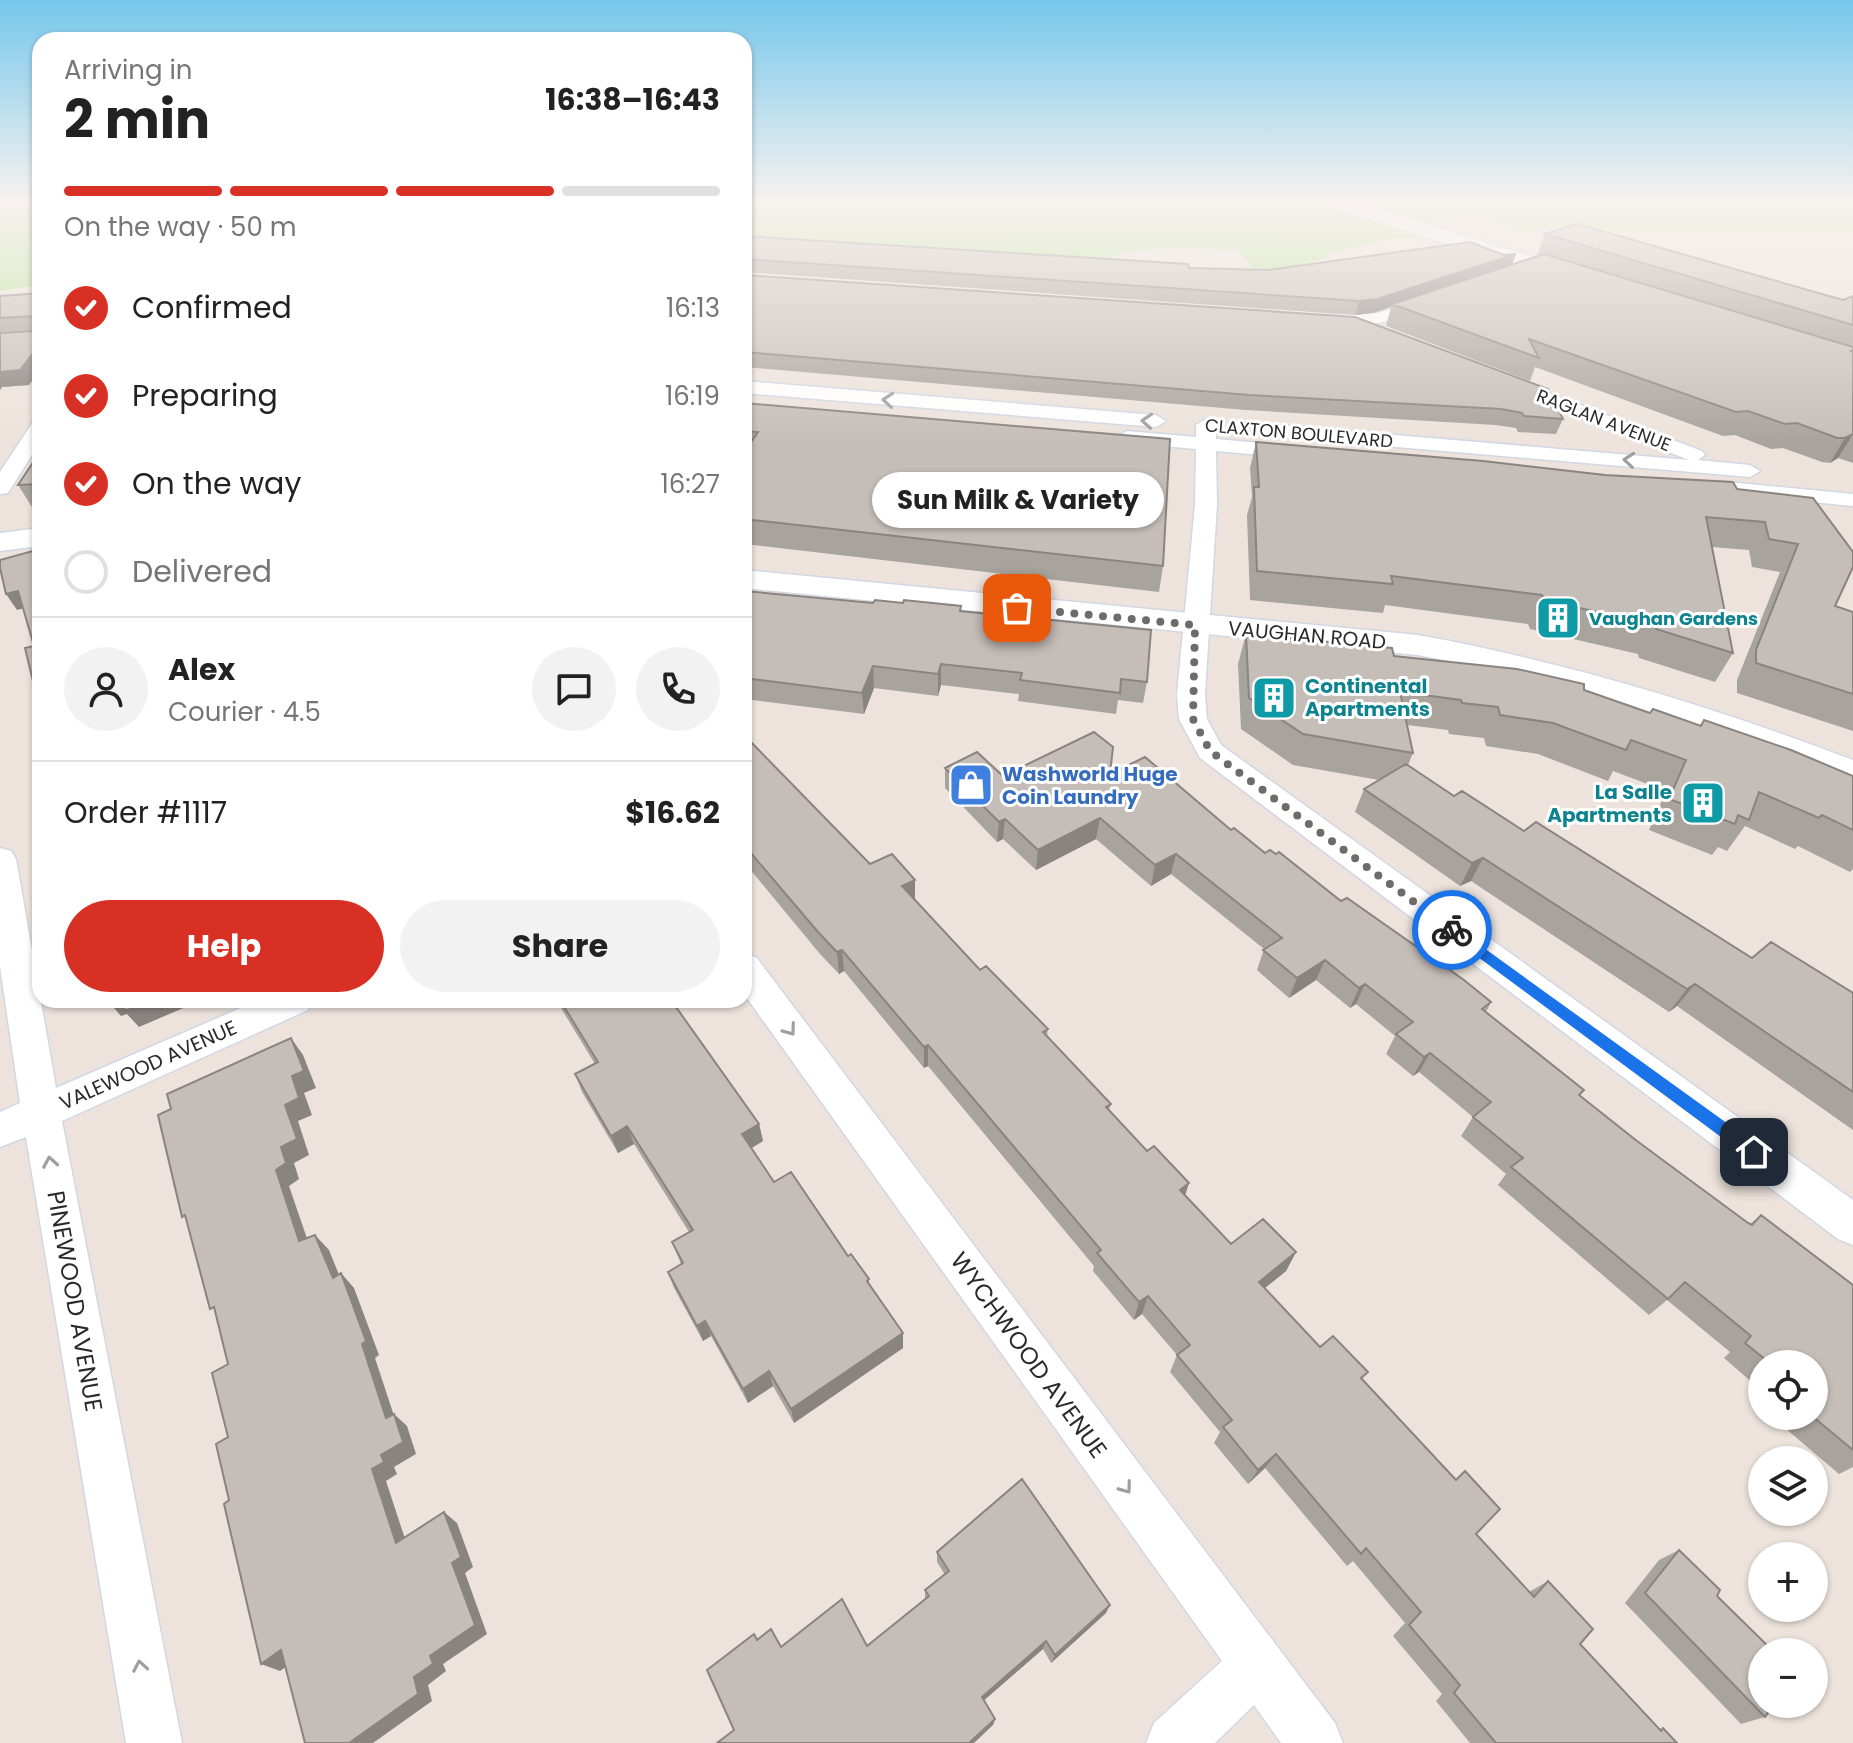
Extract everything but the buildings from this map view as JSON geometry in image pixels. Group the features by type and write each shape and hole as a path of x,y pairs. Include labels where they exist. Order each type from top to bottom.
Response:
{"main road":[{"path":"1580,281 1597,285"}],"street":[{"path":"1303,319 1355,323 1376,321 1438,300"},
{"path":"1355,323 1388,337"},
{"name":"RAGLAN AVENUE","path":"1492,377 1853,515"},
{"name":"CLAXTON BOULEVARD","path":"752,388 1853,500"},
{"name":"CLAXTON BOULEVARD","path":"752,404 1853,479"},
{"path":"1206,435 1206,505 1195,625 1193,719 1210,751 1853,1225"},
{"path":"0,488 32,438"},
{"path":"0,542 32,538"},
{"name":"VAUGHAN ROAD","path":"752,580 1418,645 1492,657 1599,686 1781,745 1853,773"},
{"name":"PINEWOOD AVENUE","path":"0,859 41,1112 154,1743"},
{"name":"WYCHWOOD AVENUE","path":"752,978 1315,1743"},
{"name":"VALEWOOD AVENUE","path":"0,1130 277,1008"},
{"path":"1174,1743 1257,1665"}],"green space":[{"path":"0,281 32,281 32,286 0,291"}],"way so far":[{"path":"1017,608 1195,625 1191,694 1193,719 1210,751 1452,930"}],"place":[{"name":"Sun Milk & Variety","path":"1017,608"},
{"name":"Vaughan Gardens","path":"1558,618"},
{"name":"Continental Apartments","path":"1274,698"},
{"name":"Washworld Huge Coin Laundry","path":"971,785"},
{"name":"La Salle Apartments","path":"1703,803"}],"route":[{"path":"1452,930 1754,1152"}]}
